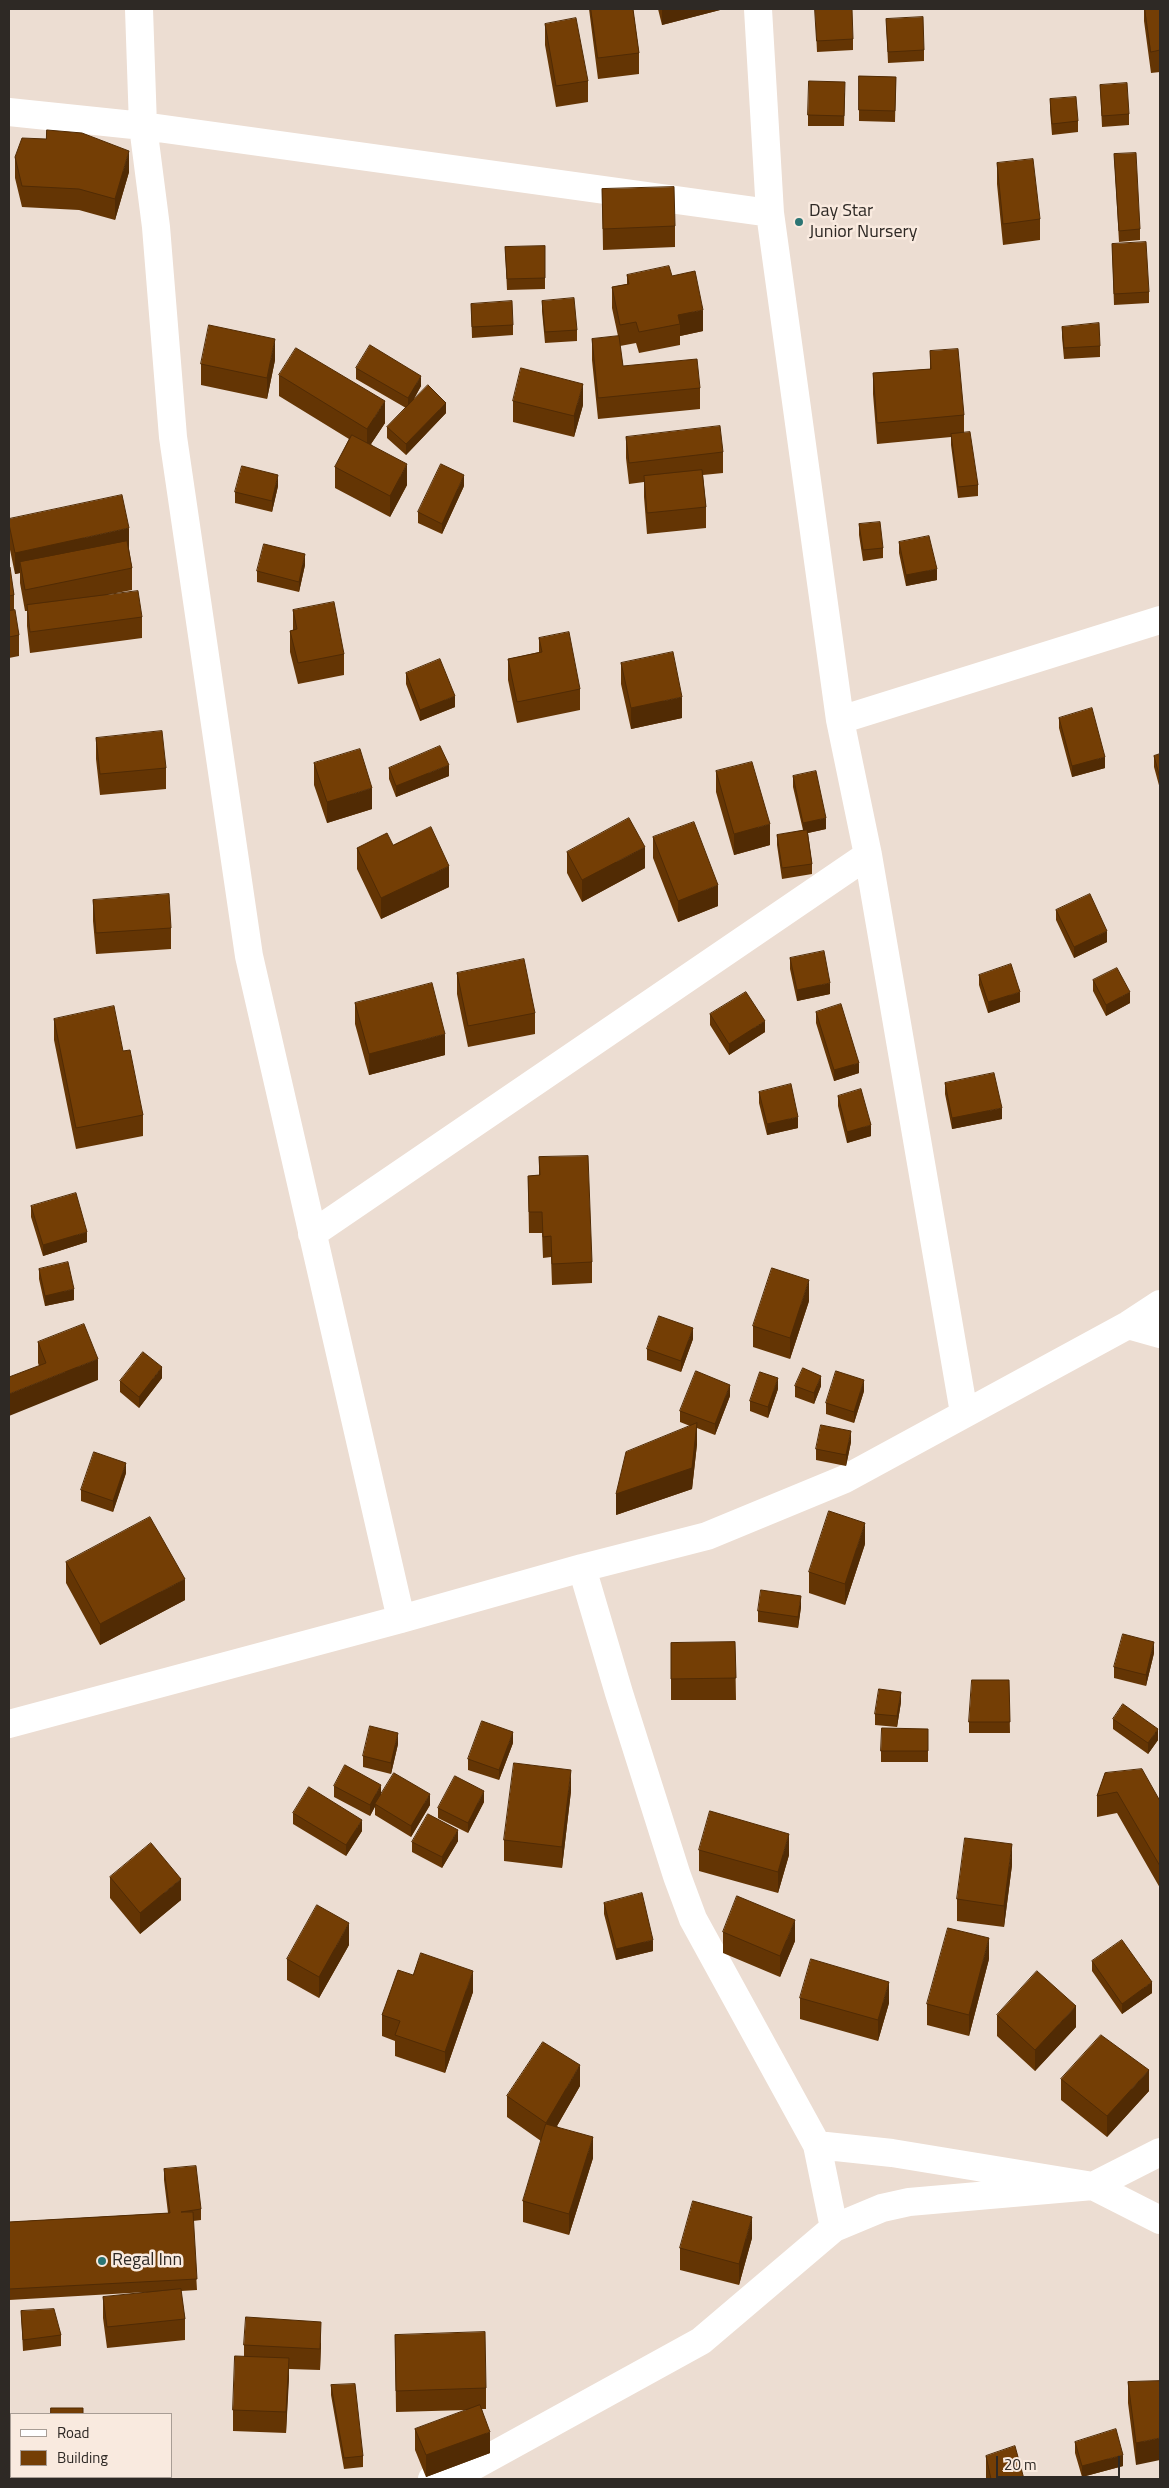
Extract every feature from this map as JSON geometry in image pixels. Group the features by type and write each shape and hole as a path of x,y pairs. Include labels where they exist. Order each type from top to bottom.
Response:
{"street":[{"path":"139,9 143,126 156,227 173,437 249,956 402,1619"},
{"path":"758,9 770,213 840,720 868,856 964,1413"},
{"path":"9,112 143,126 770,213"},
{"path":"840,720 1160,620"},
{"path":"312,1234 868,856"},
{"path":"9,1724 402,1619 582,1568 707,1536 845,1479 1128,1325 1160,1304"},
{"path":"1128,1325 1160,1334"},
{"path":"582,1568 619,1693 677,1876 693,1919 816,2145 834,2228"},
{"path":"816,2145 892,2153 1093,2186 1160,2220"},
{"path":"432,2479 474,2466 701,2341 834,2228 882,2208 909,2202 1093,2186 1160,2152"}],"building":[{"path":"591,9 633,9 639,53 598,58"},
{"path":"815,9 852,9 853,39 817,41"},
{"path":"1145,9 1160,9 1160,50 1151,52"},
{"path":"923,17 924,50 888,52 886,19"},
{"path":"576,18 588,81 556,86 545,24"},
{"path":"859,76 896,77 895,111 859,110"},
{"path":"809,81 845,82 844,116 808,115"},
{"path":"1127,83 1129,114 1102,116 1100,85"},
{"path":"1076,97 1078,121 1052,124 1050,99"},
{"path":"47,130 82,133 129,151 115,199 79,189 22,186 15,157 22,138 46,139"},
{"path":"1136,153 1140,229 1119,231 1114,154"},
{"path":"1033,159 1040,219 1003,224 997,163"},
{"path":"674,187 675,226 603,229 602,189"},
{"path":"1146,242 1149,292 1114,294 1112,244"},
{"path":"545,246 545,278 507,279 505,247"},
{"path":"669,266 672,276 695,271 703,310 678,315 680,324 639,332 636,322 620,325 612,287 629,284 627,275"},
{"path":"574,298 577,330 545,332 542,301"},
{"path":"512,301 513,325 472,327 471,304"},
{"path":"1099,323 1100,346 1064,348 1062,327"},
{"path":"209,325 275,339 267,378 201,364"},
{"path":"619,336 623,366 697,359 700,388 598,398 592,339"},
{"path":"370,345 421,376 408,398 356,368"},
{"path":"296,348 385,401 367,429 279,375"},
{"path":"958,349 964,415 877,423 873,373 931,369 930,351"},
{"path":"521,368 583,384 574,416 513,401"},
{"path":"428,385 446,403 406,444 387,427"},
{"path":"720,426 723,452 629,463 626,437"},
{"path":"970,432 978,485 958,487 951,434"},
{"path":"352,435 407,464 390,496 335,467"},
{"path":"441,464 464,475 442,524 418,512"},
{"path":"242,466 278,475 272,501 235,492"},
{"path":"702,470 706,507 647,513 644,476"},
{"path":"122,495 129,528 15,553 9,519"},
{"path":"880,522 883,548 863,550 859,524"},
{"path":"929,536 937,569 906,575 899,542"},
{"path":"127,541 132,568 25,590 20,562"},
{"path":"264,544 305,554 299,582 257,571"},
{"path":"9,567 14,595 9,596"},
{"path":"138,591 142,617 30,632 27,605"},
{"path":"334,602 344,654 298,663 290,631 297,629 293,610"},
{"path":"15,610 19,635 9,637 9,611"},
{"path":"569,632 580,689 517,702 508,659 542,652 539,638"},
{"path":"673,652 682,697 631,708 621,663"},
{"path":"440,659 455,696 420,710 406,673"},
{"path":"1092,708 1105,757 1072,766 1059,718"},
{"path":"162,731 166,768 100,774 96,738"},
{"path":"440,746 449,765 396,786 389,768"},
{"path":"360,749 372,788 327,802 314,763"},
{"path":"1160,754 1160,778 1154,756"},
{"path":"752,762 770,824 734,834 716,771"},
{"path":"816,771 826,818 803,823 793,776"},
{"path":"629,818 645,847 582,880 567,852"},
{"path":"694,822 718,885 678,901 653,837"},
{"path":"431,827 449,866 381,898 357,848 387,833 393,845"},
{"path":"807,830 812,864 782,868 777,835"},
{"path":"169,894 171,928 96,933 93,900"},
{"path":"1090,894 1107,931 1074,947 1056,910"},
{"path":"824,951 830,983 797,990 790,958"},
{"path":"524,959 535,1013 468,1026 457,973"},
{"path":"1011,964 1020,992 988,1002 979,975"},
{"path":"1117,968 1130,992 1106,1005 1093,980"},
{"path":"432,983 445,1034 369,1054 355,1003"},
{"path":"746,992 765,1021 729,1044 710,1014"},
{"path":"841,1004 859,1063 834,1070 816,1012"},
{"path":"114,1006 123,1051 130,1050 143,1115 76,1128 54,1019"},
{"path":"994,1073 1002,1108 952,1118 945,1083"},
{"path":"791,1084 798,1117 767,1124 759,1092"},
{"path":"861,1089 871,1125 847,1132 838,1096"},
{"path":"588,1156 592,1262 552,1264 551,1236 543,1237 542,1212 529,1212 528,1176 540,1175 539,1157"},
{"path":"76,1193 87,1232 43,1245 31,1206"},
{"path":"68,1262 74,1289 45,1296 39,1269"},
{"path":"772,1268 809,1280 790,1338 753,1326"},
{"path":"659,1316 693,1328 681,1361 647,1349"},
{"path":"84,1324 98,1359 9,1394 9,1377 46,1363 38,1342"},
{"path":"143,1352 162,1367 139,1397 120,1381"},
{"path":"803,1368 821,1376 814,1393 795,1386"},
{"path":"696,1371 730,1385 715,1424 680,1411"},
{"path":"836,1371 864,1380 854,1412 826,1403"},
{"path":"760,1372 778,1378 768,1407 750,1401"},
{"path":"697,1423 692,1468 616,1494 626,1452"},
{"path":"821,1425 851,1431 846,1455 816,1449"},
{"path":"94,1452 126,1463 113,1501 81,1490"},
{"path":"829,1511 865,1523 845,1584 809,1572"},
{"path":"150,1517 185,1579 100,1624 66,1562"},
{"path":"761,1590 801,1596 798,1617 758,1611"},
{"path":"1123,1634 1154,1642 1146,1675 1114,1667"},
{"path":"735,1642 736,1678 671,1679 671,1643"},
{"path":"972,1680 1009,1680 1010,1722 969,1722"},
{"path":"879,1689 901,1692 897,1716 875,1714"},
{"path":"1123,1704 1158,1729 1148,1743 1113,1719"},
{"path":"482,1721 513,1732 499,1770 468,1759"},
{"path":"370,1726 398,1733 391,1763 363,1756"},
{"path":"882,1728 928,1729 928,1751 881,1751"},
{"path":"514,1763 571,1770 562,1847 504,1840"},
{"path":"345,1765 381,1785 370,1805 334,1786"},
{"path":"1142,1769 1160,1801 1160,1866 1117,1792 1097,1796 1105,1773"},
{"path":"394,1773 430,1794 411,1826 375,1804"},
{"path":"455,1776 484,1791 468,1823 438,1808"},
{"path":"309,1787 362,1820 346,1845 293,1813"},
{"path":"710,1811 789,1834 778,1872 699,1850"},
{"path":"428,1814 458,1830 442,1857 412,1842"},
{"path":"965,1838 1012,1844 1004,1906 957,1899"},
{"path":"151,1843 181,1879 140,1913 110,1877"},
{"path":"642,1893 653,1940 616,1949 604,1903"},
{"path":"737,1896 795,1920 780,1956 723,1932"},
{"path":"317,1905 349,1923 319,1977 287,1959"},
{"path":"948,1928 989,1938 969,2015 927,2004"},
{"path":"1122,1940 1152,1982 1122,2004 1092,1961"},
{"path":"421,1953 473,1971 445,2052 395,2035 400,2021 382,2015 398,1970 413,1975"},
{"path":"811,1959 889,1982 878,2020 800,1998"},
{"path":"1037,1971 1076,2006 1035,2050 997,2015"},
{"path":"1101,2035 1149,2070 1107,2116 1061,2079"},
{"path":"543,2042 580,2065 546,2123 507,2096"},
{"path":"546,2124 593,2137 569,2214 523,2201"},
{"name":"Regal Inn","path":"196,2166 201,2209 181,2212 193,2212 197,2279 9,2289 9,2222 170,2213 164,2169"},
{"path":"693,2201 752,2217 739,2264 680,2248"},
{"path":"181,2289 185,2319 107,2327 103,2297"},
{"path":"54,2309 61,2335 23,2340 21,2311"},
{"path":"246,2317 321,2322 320,2349 244,2345"},
{"path":"485,2332 486,2388 396,2391 395,2335"},
{"path":"235,2356 289,2358 286,2412 233,2410"},
{"path":"1160,2381 1160,2438 1136,2443 1128,2382"},
{"path":"355,2384 363,2456 344,2458 331,2385"},
{"path":"480,2405 490,2432 426,2455 415,2429"},
{"path":"51,2408 83,2408 83,2413 51,2413"},
{"path":"9,2420 10,2420 9,2476"},
{"path":"1116,2429 1123,2455 1082,2466 1075,2442"},
{"path":"1015,2446 1024,2479 991,2479 986,2456"},
{"path":"47,2478 80,2478 80,2479"}],"place":[{"name":"Day Star Junior Nursery","path":"799,222"},
{"name":"Regal Inn","path":"102,2261"}]}
